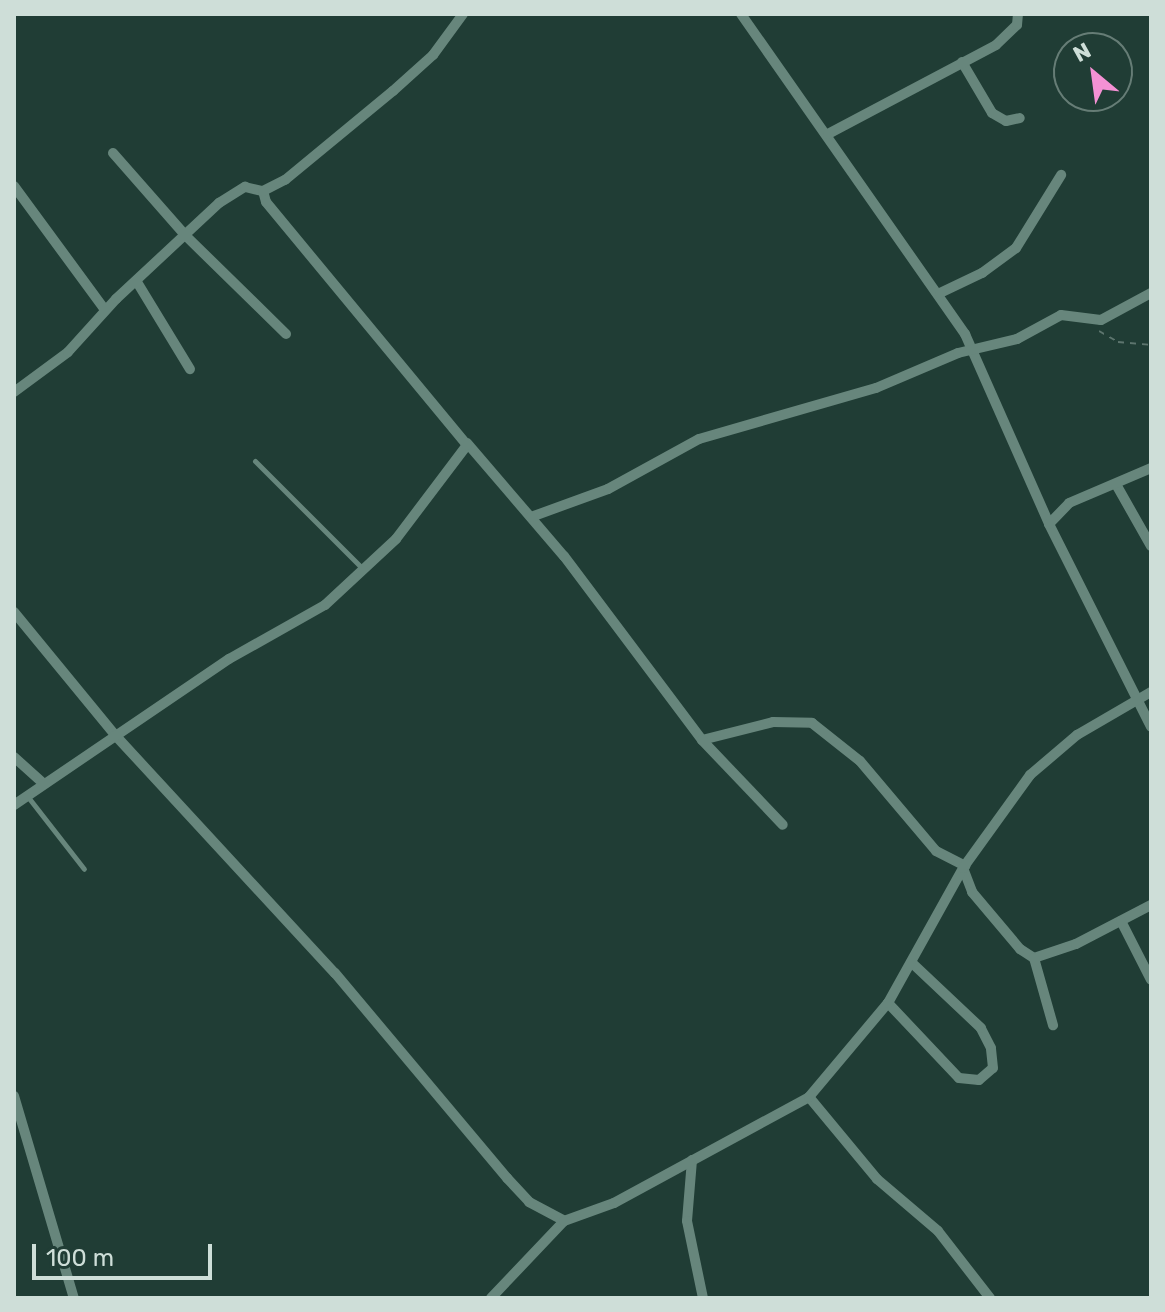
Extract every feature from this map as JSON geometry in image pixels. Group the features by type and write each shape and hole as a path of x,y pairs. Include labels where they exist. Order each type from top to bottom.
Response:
{"street":[{"path":"14,392 68,352 105,310 233,193 245,187 263,191 285,180 413,73 463,14"},
{"path":"741,14 828,134 883,221 940,293 974,350 1049,524 1151,727"},
{"path":"828,134 1008,36 1018,14"},
{"path":"962,62 992,113 1000,120 1020,118"},
{"path":"113,153 186,236 286,334"},
{"path":"940,293 982,273 1016,248 1061,175"},
{"path":"14,186 105,310"},
{"path":"263,191 266,202 467,445"},
{"path":"137,282 190,369"},
{"path":"531,517 614,486 690,443 825,399 876,388 974,350 1017,339 1061,315 1091,321 1115,315 1151,293"},
{"path":"14,805 229,659 293,627 364,570 396,539 467,441 531,517 702,740 783,825"},
{"path":"1049,524 1069,503 1117,486 1151,468"},
{"path":"1117,486 1151,546"},
{"path":"14,612 115,735 335,973 507,1178 529,1202 564,1221"},
{"path":"491,1298 564,1221 614,1203 809,1097 888,1003 951,887 1047,757 1151,692"},
{"path":"702,740 773,722 812,723 860,761 936,851 964,867 972,892 1020,949 1034,958 1053,1025"},
{"path":"14,757 44,784"},
{"path":"951,887 972,892"},
{"path":"1034,958 1151,905"},
{"path":"1121,921 1151,980"},
{"path":"888,1003 959,1078 979,1080 993,1068 991,1048 981,1028 911,962"},
{"path":"14,1096 74,1298"},
{"path":"809,1097 877,1179 926,1218 990,1298"},
{"path":"692,1160 687,1221 703,1298"}],"lane":[{"path":"255,461 364,570"},
{"path":"27,796 84,869"}],"path":[{"path":"1091,321 1103,336 1118,342 1151,345"}]}
